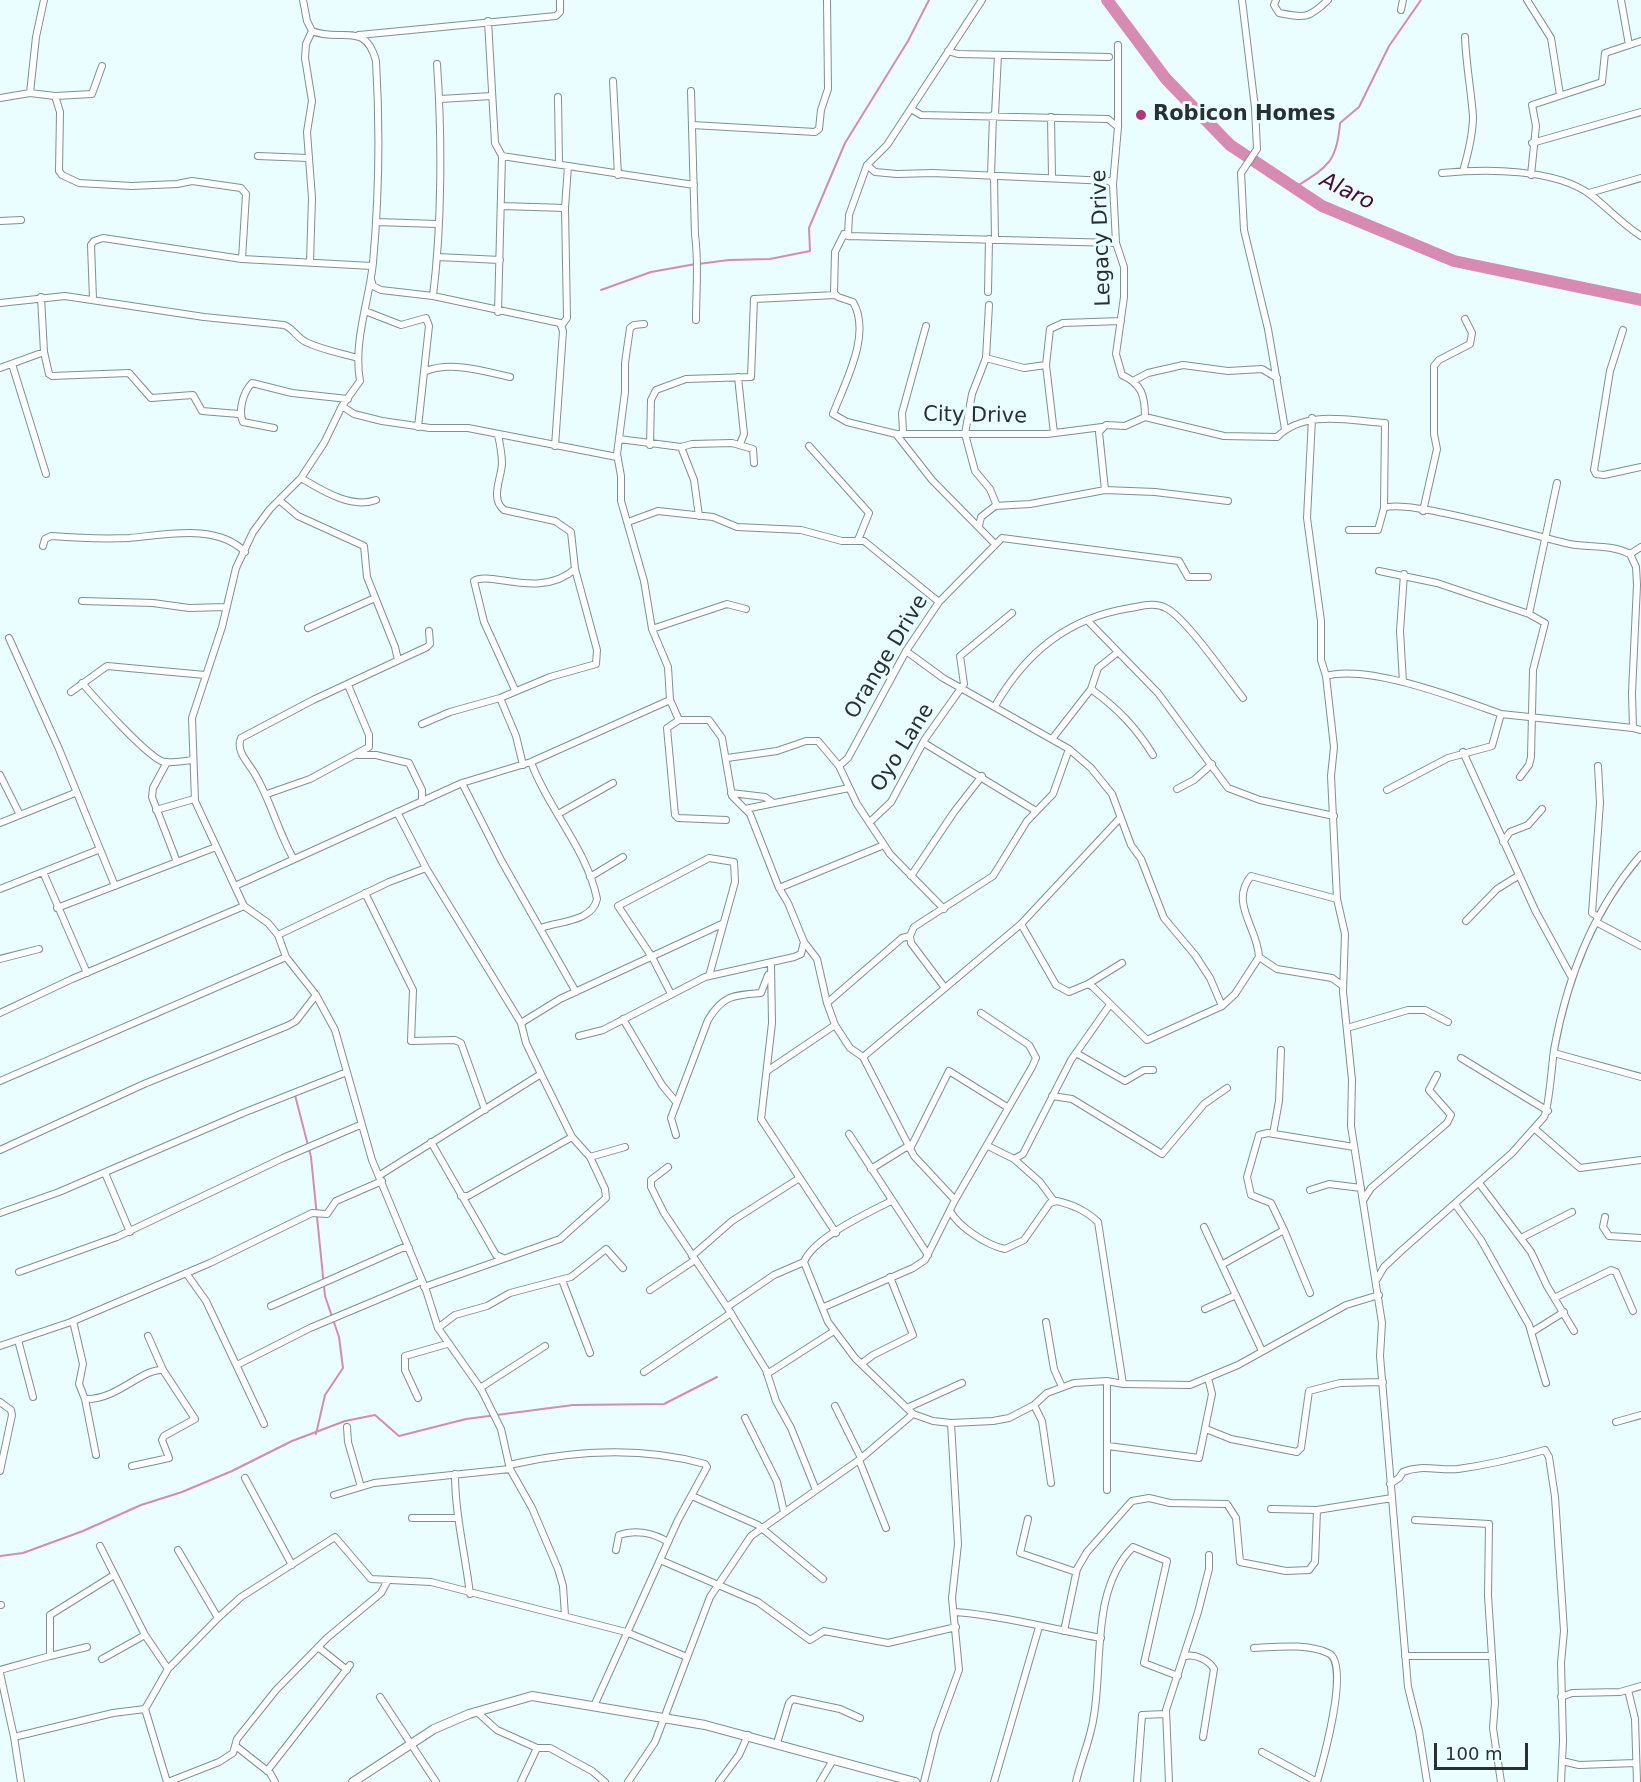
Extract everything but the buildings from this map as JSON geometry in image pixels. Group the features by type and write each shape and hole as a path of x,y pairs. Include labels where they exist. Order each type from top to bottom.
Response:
{"street":[{"path":"30,93 35,46 44,0"},
{"path":"303,0 307,21 312,31 305,58 312,101 307,125 312,198 310,262"},
{"path":"312,31 355,35 556,16 560,12 560,0"},
{"path":"692,125 815,132 819,129 821,110 828,89 827,0"},
{"path":"848,236 849,215 867,165 887,146 982,0"},
{"path":"1242,0 1255,108 1257,149 1241,173 1244,230 1254,264 1285,429"},
{"path":"1276,0 1274,5 1279,13 1301,17 1311,16 1328,0"},
{"path":"1401,10 1403,0"},
{"path":"1527,0 1551,38 1560,95"},
{"path":"1621,0 1629,45"},
{"path":"488,21 495,143 502,156 498,312"},
{"path":"355,35 369,41 376,61 378,164 372,266 358,358 360,381 342,406 324,443 301,478 279,500 253,532 236,568 222,627 192,718 194,799 244,906 268,923 278,935 286,957 316,995 335,1030 360,1125 438,1328 447,1344 480,1388 501,1429 509,1467 532,1508 558,1569 563,1586 565,1616"},
{"path":"1463,171 1469,151 1473,113 1466,69 1465,37"},
{"path":"1531,175 1532,143 1536,126 1532,105 1602,82 1605,52 1641,41"},
{"name":"Legacy Drive","path":"1118,45 1118,127 1113,184 1116,243 1124,267 1117,363 1122,375 1133,381 1143,392 1145,417"},
{"path":"948,51 998,55 1109,57"},
{"path":"988,292 998,55"},
{"path":"433,296 438,256 440,99 437,64"},
{"path":"0,98 30,93 55,96 94,93 102,66"},
{"path":"613,81 618,175"},
{"path":"691,91 695,235 699,258 696,278 696,320"},
{"path":"55,96 60,112 62,175 79,183 148,186 192,181 241,188 246,194 242,259"},
{"path":"440,99 492,96"},
{"path":"558,97 559,164"},
{"path":"911,109 921,114 1108,119 1118,127"},
{"path":"1532,143 1641,112"},
{"path":"1051,117 1052,178"},
{"path":"258,156 308,158"},
{"path":"502,156 694,185"},
{"path":"867,165 875,172 897,174 933,173 1052,178 1109,181 1113,184"},
{"path":"555,446 562,325 567,318 565,208 568,166"},
{"path":"1442,173 1463,171 1552,177 1588,193 1641,236"},
{"path":"1588,193 1641,178"},
{"path":"502,206 565,208"},
{"path":"0,221 21,220"},
{"path":"376,222 437,224"},
{"path":"650,445 651,400 656,390 686,379 751,378 754,299 835,294 835,252 844,234 848,236 1116,243"},
{"path":"93,299 92,244 97,239 242,259 372,266"},
{"path":"438,256 500,260"},
{"path":"370,278 373,286 381,290 433,296 498,312 558,322 562,325"},
{"name":"City Drive","path":"835,294 853,302 858,310 860,336 832,414 847,422 900,433 1054,433 1133,424 1145,417"},
{"path":"41,297 44,352 49,374 52,376 129,373 151,398 194,395 200,409 204,412 239,414"},
{"path":"0,303 41,297 93,299 204,317 284,325 309,344 358,358"},
{"path":"989,305 986,358 972,394 965,434 975,471 986,483 997,506"},
{"path":"365,311 401,325 426,318 429,326 426,371 418,427"},
{"path":"1423,511 1437,449 1434,434 1434,366 1439,360 1470,344 1472,333 1465,319"},
{"path":"1054,433 1046,365 1050,329 1063,323 1121,321"},
{"path":"644,324 630,328 617,457 621,476 621,501 644,581 652,629 668,666 670,700 679,720"},
{"path":"926,326 902,413 900,433 932,480 995,544 1008,537 1043,544 1147,556 1179,561 1188,577 1208,577"},
{"path":"1623,330 1610,371 1594,470 1596,474 1604,475 1641,467"},
{"path":"0,368 44,352"},
{"path":"986,358 1024,368 1046,365"},
{"path":"12,364 46,474"},
{"path":"1133,381 1148,373 1183,365 1228,371 1262,369 1277,378"},
{"path":"426,371 437,367 473,369 510,377"},
{"path":"738,378 744,434 740,444"},
{"path":"274,428 244,424 239,414 244,396 252,383 292,393 348,399"},
{"path":"342,406 354,414 368,418 418,427 459,427 617,457"},
{"path":"1145,417 1224,436 1277,437 1285,429 1312,418 1385,423 1384,508 1377,531 1349,530"},
{"path":"1312,418 1307,518 1321,621 1321,660 1326,676 1334,747 1331,776 1337,898 1345,934 1343,986 1352,1080 1351,1126 1382,1323 1380,1356 1405,1656 1408,1686 1419,1731 1427,1782"},
{"path":"1102,427 1098,438 1105,490"},
{"path":"422,724 450,712 500,698 515,690 596,664 597,650 575,569 573,537 567,527 555,521 515,513 500,507 497,497 502,466 498,435"},
{"path":"619,439 650,445 681,447 692,444 740,444 753,449 754,463"},
{"path":"809,446 869,513 858,540"},
{"path":"681,447 694,480 699,516"},
{"path":"301,478 322,490 359,504 376,500"},
{"path":"1529,614 1557,483"},
{"path":"978,526 981,517 997,506 1030,504 1105,490 1155,492 1228,501"},
{"path":"279,500 298,516 363,544 366,572 393,640 398,660"},
{"path":"1384,508 1423,511 1572,544 1612,548 1630,554 1636,567 1637,585 1632,693 1633,728"},
{"path":"628,522 658,511 720,518 736,527 801,530 842,541 864,541 872,550 897,566 939,602"},
{"path":"44,546 45,539 51,537 129,538 192,534 224,538 238,544 244,552"},
{"name":"Orange Drive","path":"839,766 848,758 906,651 939,602 995,544"},
{"path":"1630,554 1641,547"},
{"path":"515,690 484,622 474,581 480,578 513,584 544,584 564,580 575,569"},
{"path":"1379,571 1404,574 1491,599 1545,623 1534,663 1531,756 1529,765 1520,777"},
{"path":"1403,682 1400,631 1404,574"},
{"path":"308,628 375,598"},
{"path":"82,601 153,603 189,608 225,607"},
{"path":"652,629 727,604 747,609"},
{"path":"995,706 1021,666 1034,652 1087,620 1113,611 1152,604 1168,608 1182,621 1243,698"},
{"path":"961,688 964,682 960,656 1012,614"},
{"path":"1087,620 1158,693 1228,788 1260,800 1334,816"},
{"path":"293,858 278,830 267,794 240,751 241,738 430,644 429,632"},
{"path":"9,638 59,749 98,850 115,886"},
{"path":"906,651 961,688 1069,749 1106,786 1131,845 1141,859 1164,918 1195,955 1210,978 1222,1006"},
{"path":"1052,739 1091,688 1098,668 1118,652"},
{"path":"71,692 104,668 114,666 205,675"},
{"path":"1326,676 1342,673 1403,682 1501,714 1534,715 1581,724 1641,730"},
{"path":"82,683 121,727 156,758 167,762 192,760"},
{"path":"267,794 310,779 369,747 370,740 348,685"},
{"name":"Oyo Lane","path":"870,822 891,802 924,743 961,688"},
{"path":"1091,688 1121,712 1139,732 1153,755"},
{"path":"500,698 516,736 523,765"},
{"path":"235,886 462,783 531,762 670,700"},
{"path":"1387,790 1463,752 1492,746 1501,714"},
{"path":"726,820 678,818 675,815 667,726 679,720 713,722 722,738 731,793 750,814 778,888 788,903 804,942 817,959 827,1003 835,1025 850,1048 863,1057 882,1090 909,1147 955,1200"},
{"path":"727,758 777,751 812,740 823,744 839,766 856,804 884,845 944,909"},
{"path":"924,743 1036,811"},
{"path":"945,988 943,982 913,947 910,936 914,927 993,876 1027,821 1053,794 1069,749"},
{"path":"1463,752 1518,876 1572,978"},
{"path":"358,755 376,755 409,763 422,790 431,798"},
{"path":"167,762 152,792 156,810 177,862"},
{"path":"531,762 537,780 558,814 590,877 597,899 590,912 562,924 541,928"},
{"path":"1177,789 1194,780 1212,764"},
{"path":"1598,766 1600,803 1592,913 1597,919 1641,946"},
{"path":"0,775 20,815"},
{"path":"911,876 954,812 982,777"},
{"path":"462,783 501,860 576,992"},
{"path":"558,814 613,783"},
{"path":"745,808 849,788"},
{"path":"422,790 422,802"},
{"path":"0,823 75,793"},
{"path":"731,793 765,797 772,802"},
{"path":"156,810 194,799"},
{"path":"1503,842 1510,832 1527,825 1542,809"},
{"path":"237,1365 310,1328 495,1258 503,1258 560,1239 603,1202 606,1195 590,1157 578,1140 572,1137 526,1043 521,1023 426,868 397,813"},
{"path":"863,1057 1021,924 1120,818"},
{"path":"778,888 884,845"},
{"path":"57,908 216,847"},
{"path":"0,889 98,850"},
{"path":"1377,1280 1384,1267 1479,1184 1535,1129 1548,1111 1547,1090 1554,1053 1578,956 1619,880 1638,862 1641,855"},
{"path":"590,877 624,857"},
{"path":"671,994 652,957 618,906 708,858 734,862 735,882 709,976"},
{"path":"278,935 365,893 426,868"},
{"path":"43,872 87,973"},
{"path":"1088,984 1147,1040 1222,1006 1234,994 1258,957 1253,930 1243,911 1242,903 1251,876 1337,898"},
{"path":"1466,921 1497,889 1518,876"},
{"path":"365,893 413,990 411,1041 455,1040 461,1043 484,1110"},
{"path":"0,1013 244,906"},
{"path":"521,1023 535,1012 722,924"},
{"path":"1021,924 1056,985 1069,992 1088,984 1122,963"},
{"path":"827,1003 902,938 910,936"},
{"path":"579,1036 603,1030 709,976 771,964 801,954 804,942"},
{"path":"0,959 39,949"},
{"path":"0,1081 286,957"},
{"path":"1258,957 1277,969 1332,978 1343,986"},
{"path":"676,1136 670,1118 708,1020 716,1008 730,995 761,993 771,964"},
{"path":"769,971 772,1016 761,1119 798,1179 836,1233"},
{"path":"0,1150 144,1084 287,1026 296,1021 316,995"},
{"path":"1014,1159 1026,1149 1076,1053 1109,1006"},
{"path":"1347,1028 1408,1010 1425,1010 1448,1022"},
{"path":"824,1307 913,1268 928,1255 955,1200 1035,1062 1034,1051 981,1013"},
{"path":"623,1019 662,1085 676,1102"},
{"path":"767,1071 835,1025"},
{"path":"1273,1134 1279,1101 1281,1050"},
{"path":"1076,1053 1125,1081 1144,1070 1153,1070"},
{"path":"1554,1053 1641,1077"},
{"path":"1461,1058 1548,1111"},
{"path":"871,1169 909,1147 949,1071 1007,1107"},
{"path":"0,1213 105,1173 243,1113 347,1072"},
{"path":"0,1346 73,1321 186,1273 312,1213 329,1212 336,1201 381,1178 431,1142 541,1074"},
{"path":"1364,1199 1371,1188 1447,1123 1451,1115 1449,1109 1429,1090 1437,1075"},
{"path":"1052,1096 1072,1099 1162,1154 1204,1104 1227,1089"},
{"path":"19,1272 130,1232 283,1158 360,1125"},
{"path":"1535,1129 1580,1168 1627,1160 1641,1160"},
{"path":"849,1134 928,1255"},
{"path":"1310,1293 1271,1203 1251,1195 1247,1177 1259,1135 1273,1134 1354,1147"},
{"path":"464,1196 572,1137"},
{"path":"431,1142 464,1196 465,1204 495,1258"},
{"path":"988,1146 1014,1159 1040,1182 1054,1201 1072,1208 1084,1209 1099,1224 1123,1384"},
{"path":"590,1157 625,1147"},
{"path":"668,1167 652,1177 651,1187 664,1213 729,1310 767,1374 776,1401 791,1428 816,1490"},
{"path":"105,1173 130,1232"},
{"path":"650,1290 693,1258 732,1221 798,1179"},
{"path":"1310,1190 1329,1184 1361,1188"},
{"path":"1479,1184 1521,1238 1574,1331"},
{"path":"891,1201 807,1253 804,1262 834,1331 861,1364 913,1414 951,1423 1009,1418 1034,1405 1047,1393 1062,1387 1107,1381 1123,1384 1190,1384 1208,1378 1262,1351 1346,1305 1378,1295"},
{"path":"950,1211 955,1220 987,1242 999,1248 1011,1248 1024,1240 1054,1201"},
{"path":"1455,1204 1481,1240 1532,1332 1546,1383"},
{"path":"1521,1238 1572,1212"},
{"path":"1605,1217 1603,1227 1609,1236 1641,1238"},
{"path":"946,1219 955,1220"},
{"path":"1204,1227 1262,1351"},
{"path":"1223,1264 1284,1230"},
{"path":"271,1306 408,1245"},
{"path":"438,1328 455,1315 488,1306 510,1293 562,1281 579,1272 606,1249 623,1268"},
{"path":"644,1372 774,1275 804,1262"},
{"path":"1374,1262 1384,1267"},
{"path":"1556,1298 1606,1271 1613,1270 1633,1311"},
{"path":"186,1273 206,1301 264,1424"},
{"path":"861,1364 873,1355 913,1335 890,1277"},
{"path":"562,1281 590,1353"},
{"path":"1205,1309 1236,1295"},
{"path":"1532,1332 1564,1312"},
{"path":"73,1321 82,1359 79,1384 85,1399 96,1455"},
{"path":"1046,1322 1054,1369 1062,1387"},
{"path":"767,1374 834,1331"},
{"path":"132,1466 169,1458 162,1438 195,1419 163,1370 148,1336"},
{"path":"18,1340 33,1396"},
{"path":"418,1398 405,1370 405,1356 447,1344"},
{"path":"480,1388 545,1346"},
{"path":"85,1399 98,1400 121,1390 153,1371 163,1370"},
{"path":"1108,1446 1199,1458 1212,1394 1208,1378"},
{"path":"1107,1381 1107,1490"},
{"path":"1206,1429 1231,1439 1297,1452 1301,1448 1309,1392 1340,1383 1383,1382"},
{"path":"907,1408 962,1383"},
{"path":"0,1402 11,1410 12,1415 0,1471"},
{"path":"1034,1405 1042,1421 1052,1483"},
{"path":"835,1406 860,1459 886,1528"},
{"path":"628,1782 655,1742 703,1612 751,1536 860,1459 913,1414"},
{"path":"1616,1422 1641,1415"},
{"path":"746,1419 777,1482 784,1512"},
{"path":"924,1782 936,1733 959,1670 952,1598 958,1544 951,1423"},
{"path":"347,1427 348,1442 361,1487"},
{"path":"1390,1484 1410,1468 1456,1469 1545,1450 1550,1457 1564,1631 1561,1782"},
{"path":"334,1495 374,1483 509,1467 578,1452 625,1451 673,1455 705,1464 707,1467 668,1542 594,1706"},
{"path":"455,1474 457,1518 470,1594"},
{"path":"245,1478 292,1565"},
{"path":"693,1496 761,1528 823,1579"},
{"path":"1064,1631 1076,1572 1086,1552 1132,1501 1149,1498 1181,1504 1227,1504 1236,1518 1238,1557 1242,1564 1286,1571 1309,1570 1315,1562 1317,1510"},
{"path":"1271,1509 1317,1510 1392,1498"},
{"path":"412,1518 457,1518"},
{"path":"1028,1519 1020,1553 1076,1572"},
{"path":"1415,1520 1489,1524 1488,1586 1495,1702 1493,1728 1501,1782"},
{"path":"616,1551 619,1536 630,1532 655,1534 668,1542"},
{"path":"237,1747 219,1762 167,1782 145,1709 168,1669 241,1597 336,1537 371,1579 417,1580 565,1616 626,1632 687,1657"},
{"path":"100,1546 145,1635 168,1669"},
{"path":"1076,1782 1088,1749 1095,1714 1105,1605 1112,1581 1129,1551 1136,1547 1163,1558 1168,1565 1144,1663 1178,1676"},
{"path":"178,1550 218,1618"},
{"path":"1169,1782 1166,1714 1186,1656 1209,1569 1209,1555"},
{"path":"660,1560 767,1608 810,1640 825,1631 888,1643 956,1627"},
{"path":"50,1656 50,1615 114,1575"},
{"path":"237,1747 237,1739 270,1698 318,1647 375,1598 388,1580"},
{"path":"955,1612 992,1615 1039,1627 1101,1638"},
{"path":"993,1782 1039,1627"},
{"path":"102,1659 145,1635"},
{"path":"21,1782 0,1672 87,1647"},
{"path":"267,1771 348,1668 318,1647"},
{"path":"1254,1648 1300,1647 1328,1653 1335,1657 1338,1669 1336,1692 1317,1782 1262,1752"},
{"path":"1186,1656 1195,1656 1214,1669 1203,1737"},
{"path":"1405,1656 1492,1656"},
{"path":"1561,1697 1572,1693 1628,1690 1641,1686"},
{"path":"1628,1690 1635,1719 1637,1782"},
{"path":"353,1782 411,1742 477,1711 532,1696 664,1718 748,1735 915,1782"},
{"path":"380,1697 436,1782"},
{"path":"777,1743 789,1703 793,1699 840,1709 860,1718"},
{"path":"14,1737 113,1713 145,1709"},
{"path":"477,1711 497,1730 537,1748 550,1748 592,1771 605,1782"},
{"path":"1137,1782 1142,1715 1166,1714"},
{"path":"719,1782 739,1755 748,1735"},
{"path":"237,1747 267,1771 275,1782"},
{"path":"521,1782 537,1748"},
{"path":"820,1782 833,1760"},
{"path":"1562,1761 1579,1765 1636,1764"}],"waterway":[{"path":"601,290 651,272 729,260 770,259 810,251 809,228 845,143 908,41 929,0"},
{"name":"Alaro","path":"1107,0 1166,79 1230,145 1322,206 1454,261 1641,300"},
{"path":"1294,188 1315,175 1333,156 1340,123 1359,107 1389,46 1421,0"},
{"path":"295,1095 311,1157 325,1296 339,1337 343,1368 325,1395 316,1434"},
{"path":"0,1556 23,1553 83,1531 141,1505 182,1492 232,1471 292,1441 345,1421 375,1415 399,1436 466,1419 573,1405 664,1404 717,1377"}],"place":[{"name":"Robicon Homes","path":"1141,115"}]}
